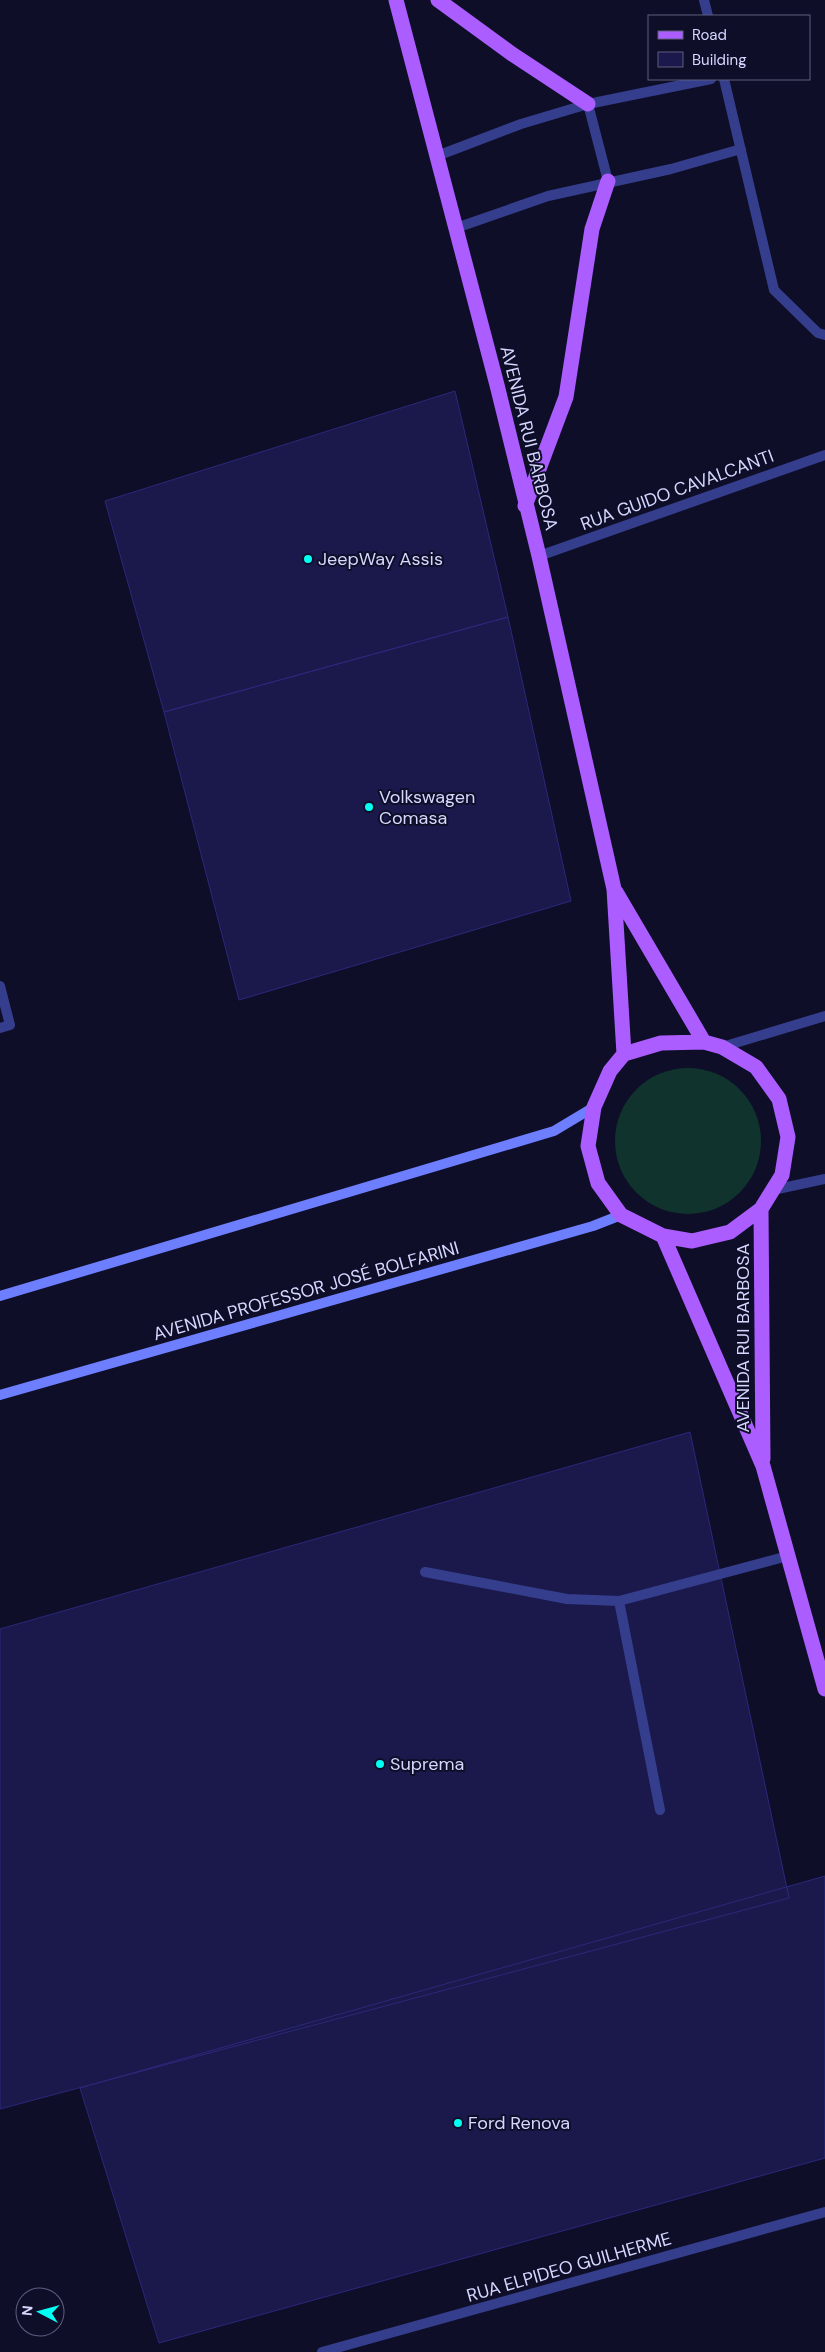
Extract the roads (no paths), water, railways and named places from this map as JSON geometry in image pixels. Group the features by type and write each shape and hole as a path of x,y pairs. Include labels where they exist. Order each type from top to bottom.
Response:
{"main road":[{"name":"AVENIDA RUI BARBOSA","path":"396,0 497,385 525,506 539,556 614,889 624,1054"},
{"path":"438,0 512,54 588,104"},
{"path":"525,506 566,397 592,229 608,181"},
{"name":"AVENIDA RUI BARBOSA","path":"614,889 704,1042"},
{"name":"AVENIDA RUI BARBOSA","path":"704,1042 722,1047 756,1067 778,1099 788,1137 782,1175 761,1209 730,1232 692,1241 663,1236 621,1215 598,1183 588,1146 594,1107 610,1071 624,1054 661,1043 704,1042"},
{"path":"0,1296 554,1131 594,1107"},
{"name":"AVENIDA RUI BARBOSA","path":"761,1209 763,1466"},
{"name":"AVENIDA PROFESSOR JOSÉ BOLFARINI","path":"0,1395 583,1228 621,1215"},
{"name":"AVENIDA RUI BARBOSA","path":"663,1236 763,1466 825,1689"}],"street":[{"path":"704,0 708,15"},
{"path":"437,156 521,124 588,104 706,80"},
{"path":"724,80 774,290 818,333 825,334"},
{"path":"588,104 608,181"},
{"path":"456,228 548,196 608,181 671,169 741,149"},
{"name":"RUA GUIDO CAVALCANTI","path":"539,556 825,455"},
{"path":"0,986 10,1025 0,1028"},
{"path":"722,1047 825,1016"},
{"path":"773,1190 825,1178"},
{"path":"425,1572 567,1599 619,1601 788,1556"},
{"path":"619,1601 660,1810"},
{"name":"RUA ELPIDEO GUILHERME","path":"322,2352 825,2212"}],"place":[{"name":"JeepWay Assis","path":"308,559"},
{"name":"Volkswagen Comasa","path":"369,807"},
{"name":"Suprema","path":"380,1764"},
{"name":"Ford Renova","path":"458,2123"}]}
